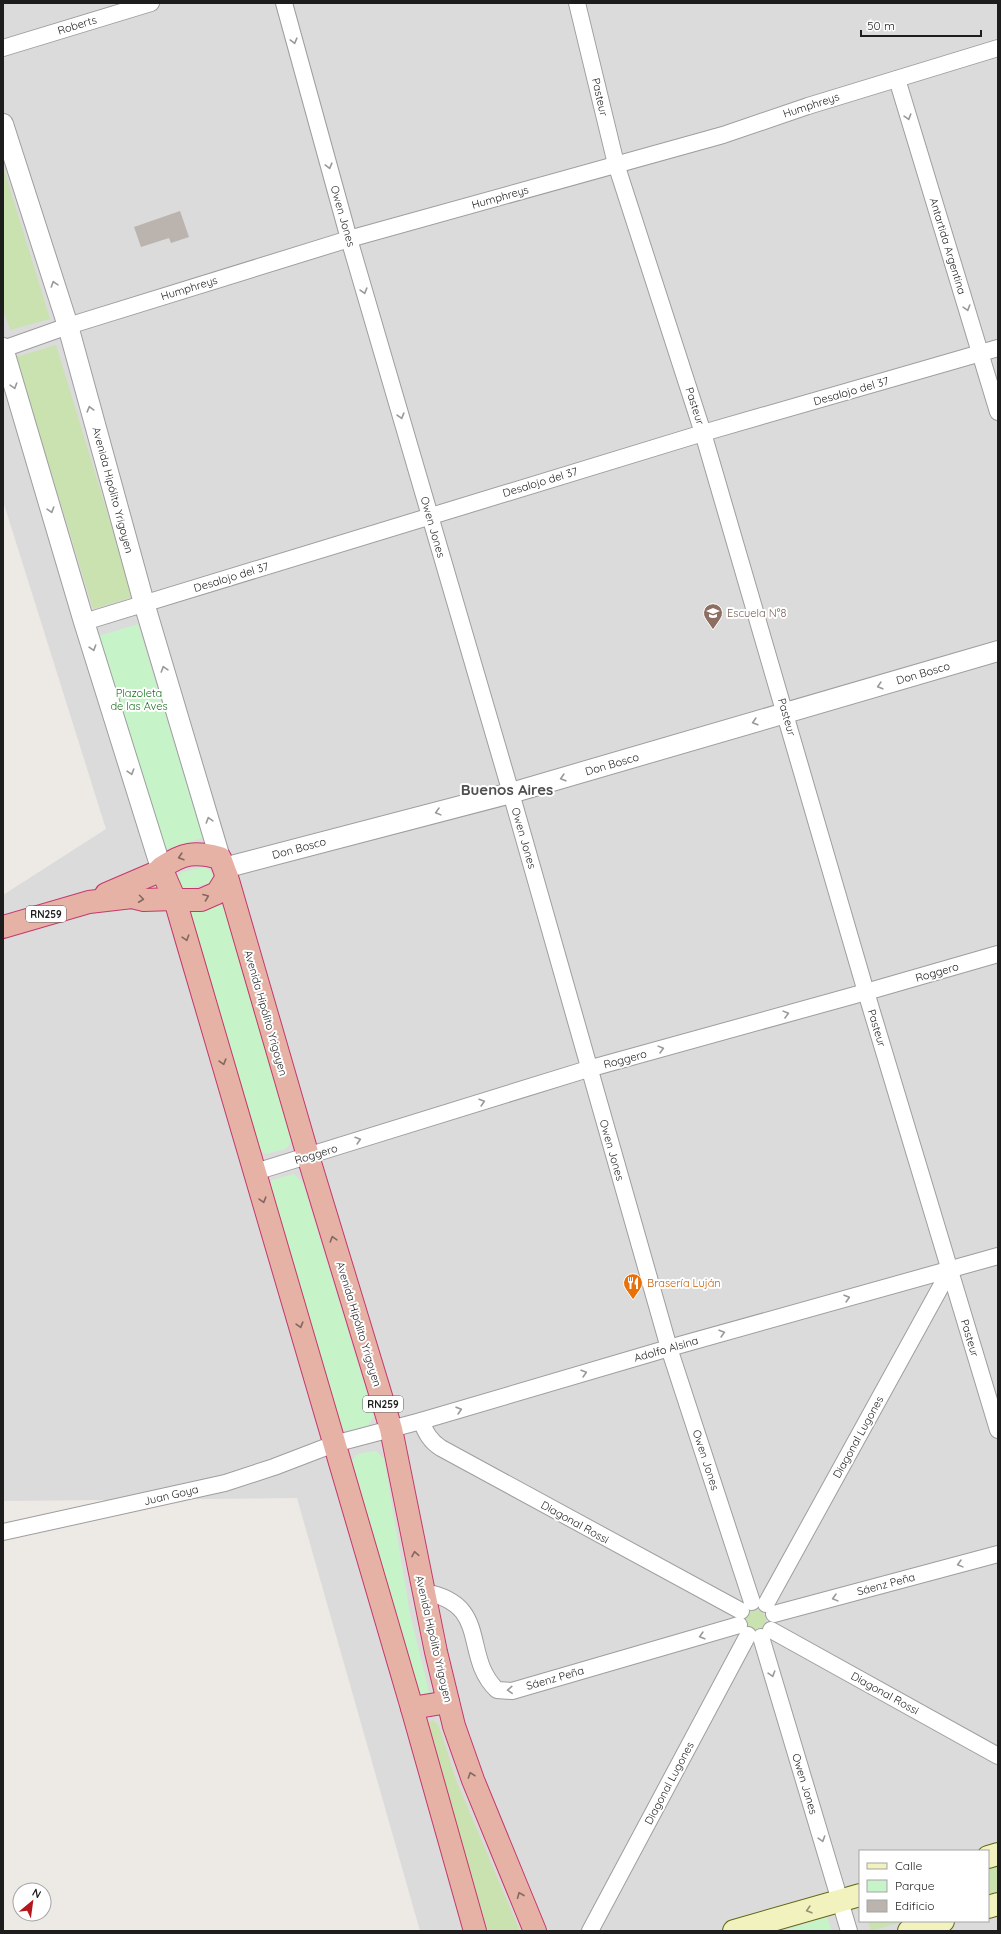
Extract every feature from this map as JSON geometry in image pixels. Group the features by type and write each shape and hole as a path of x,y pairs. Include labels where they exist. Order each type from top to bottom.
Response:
{"highway":[{"name":"RN259","path":"3,927 89,902 162,869 173,860 186,855 202,853 224,868 217,893 201,900 144,900 132,897 89,902"},
{"name":"Avenida Hipólito Yrigoyen","path":"224,868 308,1156 391,1429 423,1592 454,1726 473,1780 535,1931"},
{"path":"162,869 174,900 255,1172 412,1708 475,1931"},
{"path":"412,1708 448,1702"}],"main road":[{"path":"734,1931 851,1898"},
{"path":"909,1931 939,1922"}],"street":[{"name":"Roberts","path":"3,48 150,3"},
{"name":"Owen Jones","path":"284,3 349,239 511,793 588,1069 669,1348 757,1620 851,1898 849,1931"},
{"name":"Pasteur","path":"577,3 616,164 703,433 786,713 866,992 998,1430"},
{"name":"Humphreys","path":"3,349 68,326 349,239 723,135 808,106 998,48"},
{"name":"Antartida Argentina","path":"897,79 998,412"},
{"name":"Avenida Hipólito Yrigoyen","path":"3,124 68,326 144,604 224,868"},
{"name":"Desalojo del 37","path":"84,622 703,433 998,348"},
{"path":"3,349 84,622 162,869"},
{"name":"Don Bosco","path":"224,868 511,793 998,651"},
{"name":"Roggero","path":"255,1172 588,1069 998,954"},
{"name":"Adolfo Alsina","path":"334,1444 998,1256"},
{"name":"Diagonal Lugones","path":"590,1931 757,1620 950,1270"},
{"name":"Diagonal Rossi","path":"421,1420 431,1442 441,1448 757,1620 998,1756"},
{"name":"Juan Goya","path":"3,1532 225,1483 274,1467 334,1444"},
{"name":"Sáenz Peña","path":"423,1592 438,1594 460,1608 472,1626 484,1675 497,1690 512,1691 757,1620 998,1554"}],"shaded area":[{"path":"3,3 998,3 998,1931 420,1931 297,1498 3,1501 3,895 106,829 3,501"}],"green space":[{"path":"3,166 50,319 10,330 3,309"},
{"path":"56,345 133,597 93,609 16,357"},
{"name":"Plazoleta de las Aves","path":"138,624 203,838 163,850 98,636"},
{"path":"205,867 212,872 213,877 209,883 188,889 181,888 175,879 182,872"},
{"path":"217,902 225,909 292,1141 286,1149 266,1154 257,1148 185,916 191,909"},
{"path":"294,1174 303,1183 374,1416 368,1426 347,1431 337,1426 267,1192 272,1180"},
{"path":"376,1451 384,1458 410,1613 430,1696 418,1698 349,1464 357,1454"},
{"path":"756,1610 763,1613 766,1620 763,1627 756,1630 749,1627 746,1620 749,1613"},
{"path":"433,1720 439,1726 456,1780 520,1931 488,1931 427,1729 428,1722"},
{"path":"998,1864 998,1893 989,1896 989,1867"},
{"path":"827,1917 832,1931 781,1931"},
{"path":"868,1922 902,1922 871,1931"}],"building":[{"path":"180,211 189,237 171,243 169,238 141,247 134,227"}],"place":[{"name":"Escuela N°8","path":"713,630"},
{"name":"Brasería Luján","path":"633,1300"}],"district":[{"name":"Buenos Aires","path":"507,789"}]}
